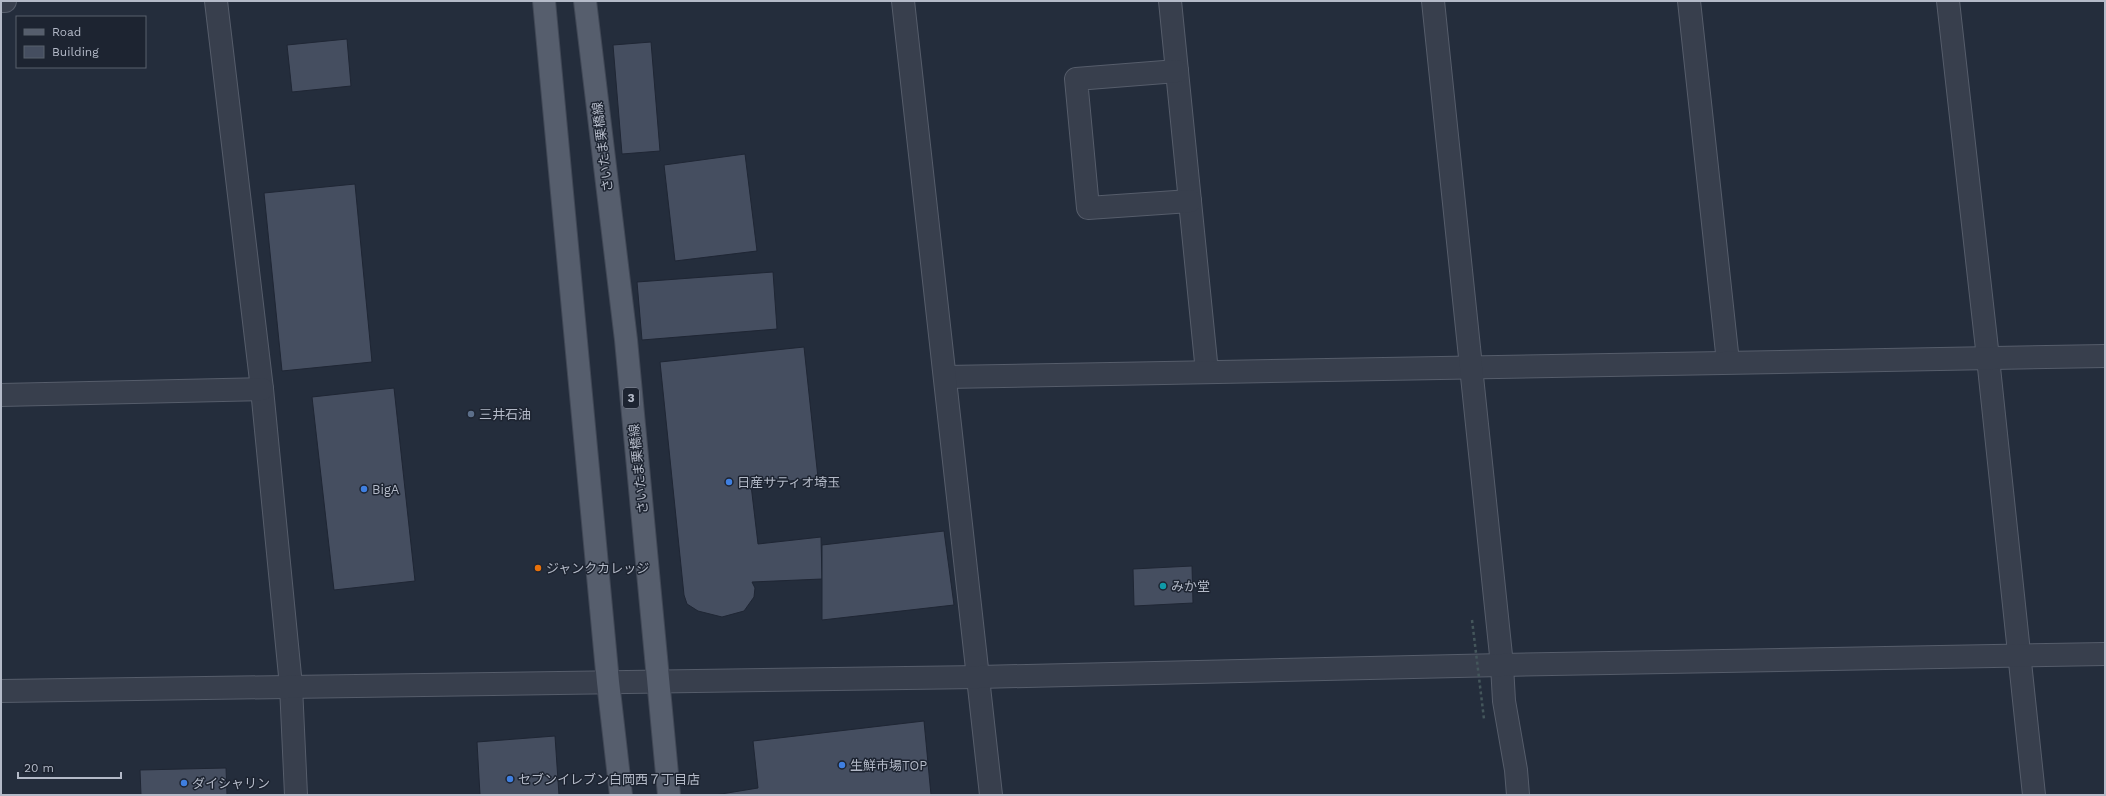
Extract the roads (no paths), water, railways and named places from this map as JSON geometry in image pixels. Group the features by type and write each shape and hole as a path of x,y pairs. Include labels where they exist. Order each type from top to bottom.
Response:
{"main road":[{"path":"544,1 608,682 621,795"},
{"name":"さいたま栗橋線","path":"585,1 626,340 653,618 657,681 669,795"}],"street":[{"path":"1,2 5,1"},
{"path":"216,1 262,389 291,686 296,795"},
{"path":"903,1 991,795"},
{"path":"1170,1 1207,372"},
{"path":"1433,1 1502,665 1504,701 1516,770 1518,795"},
{"path":"1689,1 1728,362"},
{"path":"1948,1 1988,358 2015,614 2018,656 2034,795"},
{"path":"1177,71 1076,79 1088,208 1190,201"},
{"path":"945,377 2105,356"},
{"path":"1,395 262,389"},
{"path":"1,691 979,677 1502,665 2105,654"}],"place":[{"name":"三井石油","path":"471,414"},
{"name":"日産サティオ埼玉","path":"729,482"},
{"name":"BigA","path":"364,489"},
{"name":"ジャンクカレッジ","path":"538,568"},
{"name":"みか堂","path":"1163,586"},
{"name":"生鮮市場TOP","path":"842,765"},
{"name":"セブンイレブン白岡西７丁目店","path":"510,779"},
{"name":"ダイシャリン","path":"184,783"}]}
